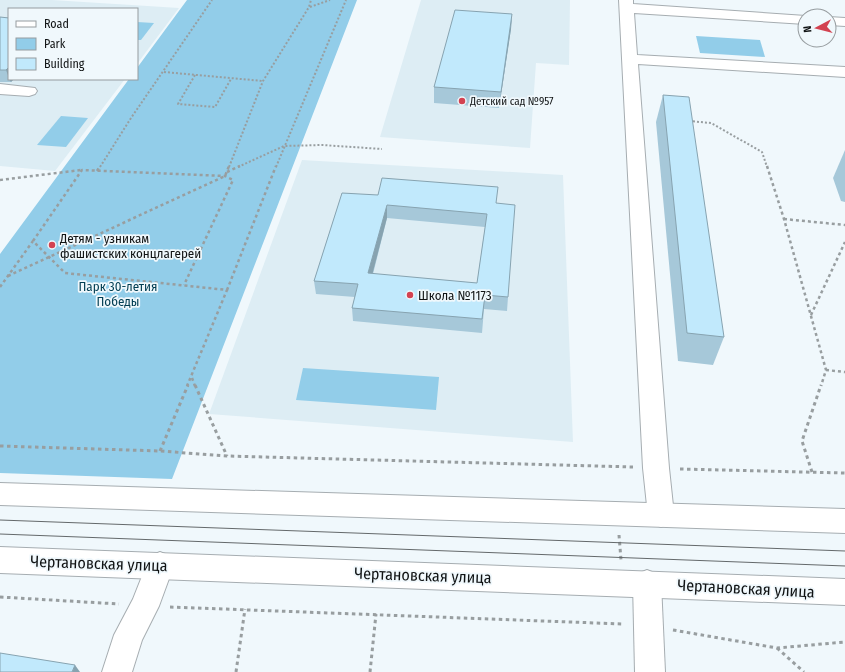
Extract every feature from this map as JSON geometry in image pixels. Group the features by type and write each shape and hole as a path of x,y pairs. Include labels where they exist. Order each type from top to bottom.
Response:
{"main road":[{"path":"661,515 656,468 626,4 797,19"},
{"path":"630,59 845,72"},
{"path":"0,89 26,97 39,80"},
{"path":"0,494 845,521"},
{"name":"Чертановская улица","path":"0,560 647,583 845,592"},
{"path":"117,672 129,635 145,606 160,565"},
{"path":"647,583 650,672"}],"path":[{"path":"97,171 131,118 212,0"},
{"path":"7,276 225,176 263,81 309,7 311,0"},
{"path":"309,7 330,0"},
{"path":"160,451 192,378 284,146 346,0"},
{"path":"164,72 263,81"},
{"path":"195,75 178,104 215,107 230,79"},
{"path":"688,121 711,123 762,152 784,220 826,370 802,441 812,472"},
{"path":"227,173 284,146 322,145 382,149"},
{"path":"0,287 82,170"},
{"path":"0,180 82,170 225,176 233,180 184,285"},
{"path":"784,220 845,225"},
{"path":"33,241 65,273 227,290"},
{"path":"811,316 845,242"},
{"path":"826,370 845,372"},
{"path":"192,378 226,456"},
{"path":"0,446 160,451 226,456 845,473"},
{"path":"618,530 622,567"},
{"path":"0,597 145,606 648,625 777,648 845,642"},
{"path":"236,672 245,610"},
{"path":"370,672 376,614"},
{"path":"777,648 804,672"}],"shaded area":[{"path":"0,0 52,0 179,8 138,63 138,8 8,8 8,80 124,80 55,171 0,166"},
{"name":"Детский сад №957","path":"421,0 570,0 569,65 536,63 530,148 380,137"},
{"name":"Школа №1173","path":"302,160 563,175 573,442 209,414"}],"green space":[{"name":"Парк 30-летия Победы","path":"187,0 357,0 172,479 0,473 0,254 128,80 138,80 138,67"},
{"path":"138,22 154,23 141,40 138,40"},
{"path":"696,36 760,40 765,57 700,53"},
{"path":"61,116 88,118 66,147 37,145"},
{"path":"303,368 439,377 436,410 296,400"}],"building":[{"path":"455,10 512,14 501,92 434,87"},
{"path":"0,17 8,18 8,68 6,70 0,70"},
{"path":"663,95 689,97 724,337 687,333"},
{"path":"382,178 498,187 496,203 515,205 508,297 485,295 482,319 352,308 358,284 314,281 342,193 378,195","holes":["387,205 487,214 477,283 368,273"]},
{"path":"0,653 75,665 72,672 0,672"}],"tram line":[{"path":"0,520 845,551"},
{"path":"0,534 845,566"}],"place":[{"name":"Детский сад №957","path":"462,101"},
{"name":"Детям - узникам фашистских концлагерей","path":"52,245"},
{"name":"Школа №1173","path":"410,295"}]}
